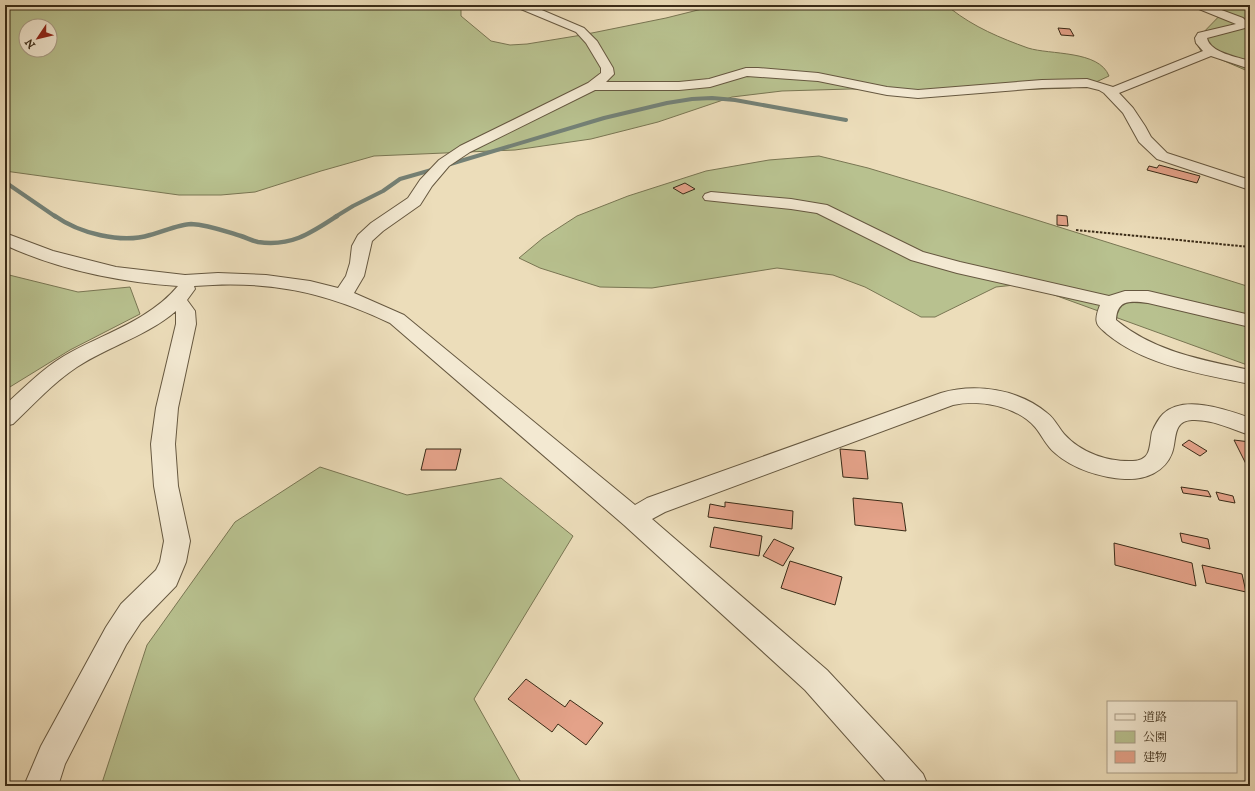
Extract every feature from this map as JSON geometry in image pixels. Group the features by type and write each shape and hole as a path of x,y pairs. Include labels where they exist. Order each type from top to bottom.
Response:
{"street":[{"path":"341,295 346,291 354,276 359,263 361,246 364,239 377,227 414,201 426,183 444,163 465,149 593,86 608,74 591,41 580,30 520,5"},
{"path":"1198,5 1239,20 1242,23 1241,26 1202,36 1202,43 1211,52 1250,65"},
{"path":"1111,92 1211,52"},
{"path":"593,86 679,86 710,82 746,72 818,77 887,91 918,94 992,87 1079,83 1104,87 1111,92 1128,111 1147,144 1162,156 1250,185"},
{"path":"711,197 792,204 821,209 917,256 956,267 1097,298 1112,303"},
{"path":"5,238 49,255 112,273 165,279 184,291"},
{"path":"5,418 52,375 89,351 153,318 184,291 217,278 284,282 320,288 370,305 397,319 633,518 816,680 887,757 911,786"},
{"path":"41,786 52,757 116,636 132,613 166,578 173,562 177,541 173,528 166,486 163,444 167,408 186,324 187,314 184,306 184,291"},
{"path":"1250,321 1148,297 1131,295 1121,297 1112,303 1108,307 1106,314 1106,322 1115,331 1141,346 1178,359 1250,377"},
{"path":"633,518 656,505 949,398 967,395 985,396 1015,404 1038,417 1046,424 1057,440 1074,454 1099,465 1134,470 1149,466 1157,458 1161,452 1165,428 1174,417 1191,412 1216,414 1250,426"}],"path":[{"path":"1076,230 1250,247"}],"green space":[{"path":"5,5 461,5 461,16 491,41 510,45 527,44 582,35 666,18 718,5 955,5 951,9 978,27 997,36 1028,48 1085,58 1104,68 1109,76 1096,82 1070,88 981,91 850,89 782,91 732,97 658,122 591,139 515,150 374,156 255,192 221,195 179,195 5,171"},
{"path":"991,5 1088,5 1077,8"},
{"path":"1230,5 1250,5 1250,72 1201,51 1195,41"},
{"path":"819,156 868,168 941,190 1250,287 1250,366 1024,284 996,287 935,317 921,317 865,287 833,275 777,268 652,288 600,287 540,268 519,258 543,238 577,216 628,196 706,171 769,160"},
{"path":"5,274 78,292 130,287 140,314 70,350 5,390"},
{"path":"320,467 407,495 501,478 573,536 474,699 523,786 101,786 147,645 235,522"}],"building":[{"path":"1058,28 1070,29 1074,36 1061,35"},
{"path":"1159,165 1200,176 1197,183 1147,170 1149,166 1157,168"},
{"path":"685,183 695,189 683,194 673,188"},
{"path":"1057,215 1067,216 1068,226 1057,225"},
{"path":"1189,440 1207,451 1200,456 1182,445"},
{"path":"1234,440 1250,442 1250,472"},
{"path":"426,449 461,449 456,470 421,470"},
{"path":"840,449 865,451 868,479 843,477"},
{"path":"1181,487 1208,491 1211,497 1183,493"},
{"path":"1216,492 1233,496 1235,503 1219,500"},
{"path":"853,498 902,503 906,531 855,525"},
{"path":"725,502 793,511 792,529 708,517 710,504 725,507"},
{"path":"714,527 762,536 759,556 710,547"},
{"path":"1180,533 1208,539 1210,549 1182,542"},
{"path":"774,539 794,548 783,566 763,556"},
{"path":"1114,543 1192,563 1196,586 1115,565"},
{"path":"790,561 842,577 835,605 781,588"},
{"path":"1202,565 1242,574 1246,592 1206,583"},
{"path":"526,679 565,707 570,700 603,723 586,745 558,724 552,732 508,699"}],"waterway":[{"path":"447,165 604,118 667,103 692,99 712,98 735,100 846,120"},
{"path":"335,217 383,191 400,179 435,169"},
{"path":"5,182 56,217"},
{"path":"55,216 88,232 114,237 139,237 155,234 182,225 191,224 216,228 256,242 270,243 300,237 337,216"}]}
